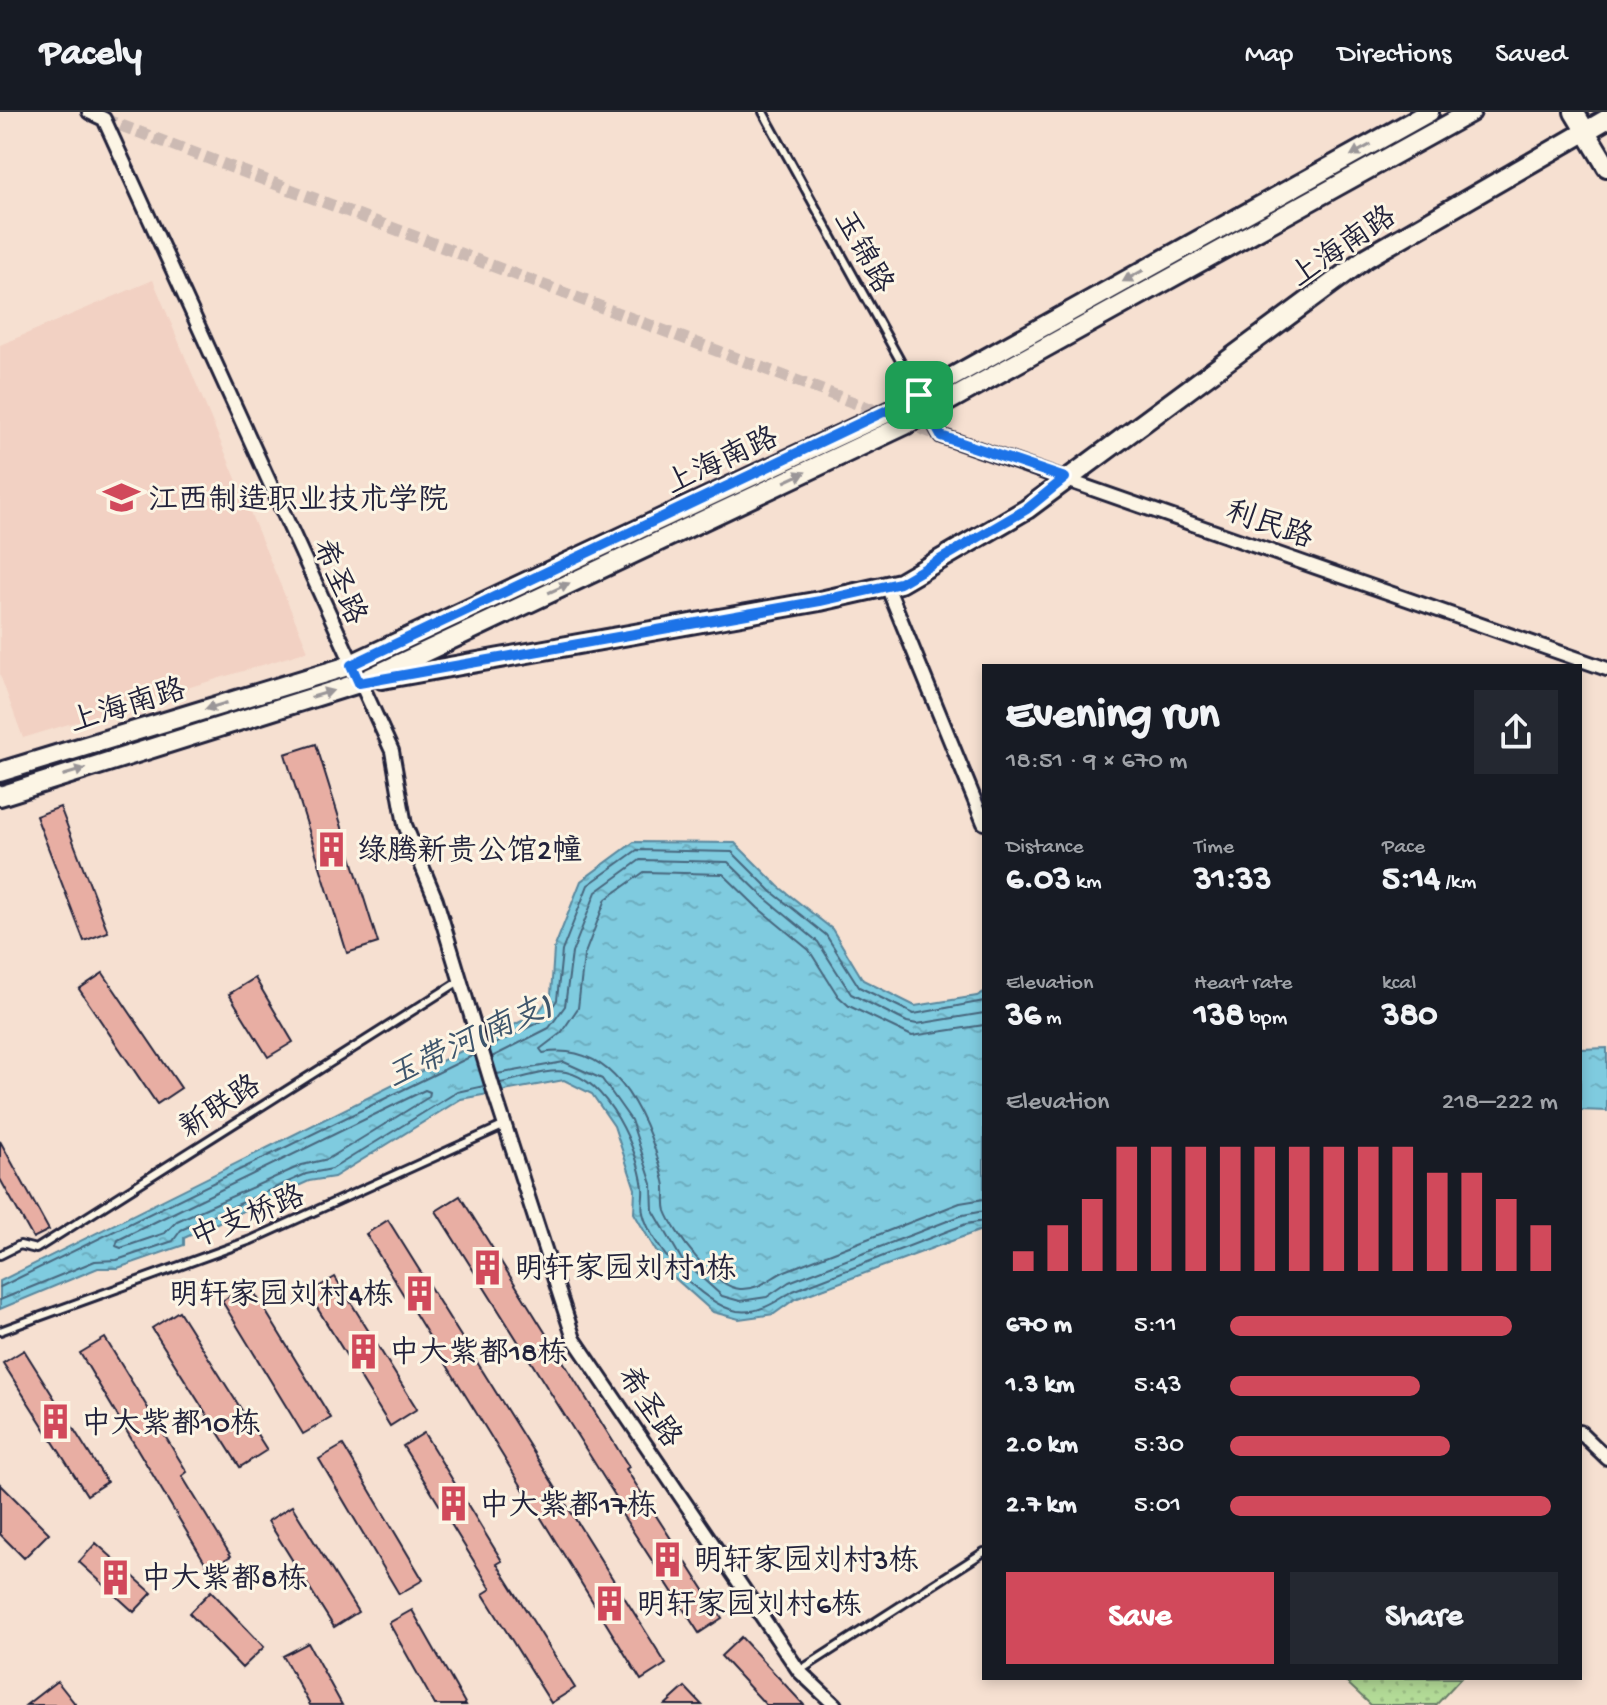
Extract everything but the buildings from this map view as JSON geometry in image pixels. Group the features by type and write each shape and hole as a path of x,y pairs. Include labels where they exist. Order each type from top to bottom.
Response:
{"main road":[{"name":"上海南路","path":"0,772 351,665 919,395 1429,112"},
{"name":"上海南路","path":"359,683 928,412 1471,112"},
{"path":"1574,112 1607,167"},
{"name":"上海南路","path":"0,796 359,683 804,604 900,583 1027,509 1366,258 1607,119"}],"street":[{"path":"89,112 104,119 117,112"},
{"name":"希圣路","path":"104,119 392,751 405,825 436,900 574,1339 799,1671 835,1705"},
{"name":"利民路","path":"928,412 941,436 1607,669"},
{"path":"887,586 982,818"},
{"path":"1582,1434 1607,1458"}],"lane":[{"name":"玉锦路","path":"763,112 928,412"},
{"name":"新联路","path":"0,1255 20,1245 36,1249 461,980"},
{"name":"中支桥路","path":"0,1331 251,1240 505,1125"},
{"path":"799,1671 982,1553"}],"shaded area":[{"name":"江西制造职业技术学院","path":"153,280 308,651 23,738 0,675 0,345"}],"green space":[{"path":"1344,1680 1459,1680 1436,1705 1371,1705"}],"water":[{"path":"634,842 735,843 778,886 832,929 863,980 915,1006 982,993 982,1230 795,1299 774,1314 739,1319 713,1312 668,1272 634,1213 635,1189 614,1126 592,1094 564,1080 461,1099 334,1177 309,1181 184,1238 184,1245 118,1268 98,1268 0,1309 0,1281 538,1013 551,995 554,949 581,881"},
{"path":"1607,1048 1607,1111 1582,1110 1582,1049"}],"tunnel":[{"path":"104,119 887,415"},
{"path":"904,422 941,436"}],"place":[{"name":"江西制造职业技术学院","path":"122,498"},
{"name":"绿腾新贵公馆2幢","path":"331,849"},
{"name":"明轩家园刘村1栋","path":"488,1267"},
{"name":"明轩家园刘村4栋","path":"419,1293"},
{"name":"中大紫都18栋","path":"363,1351"},
{"name":"中大紫都10栋","path":"55,1422"},
{"name":"中大紫都17栋","path":"453,1504"},
{"name":"明轩家园刘村3栋","path":"667,1559"},
{"name":"中大紫都8栋","path":"115,1577"},
{"name":"明轩家园刘村6栋","path":"610,1603"}],"route":[{"path":"919,395 941,436 1065,478 1027,509 900,583 820,601 359,683 351,665 919,395"}],"water label":[{"name":"玉带河(南支)","path":"468,1039"}]}
